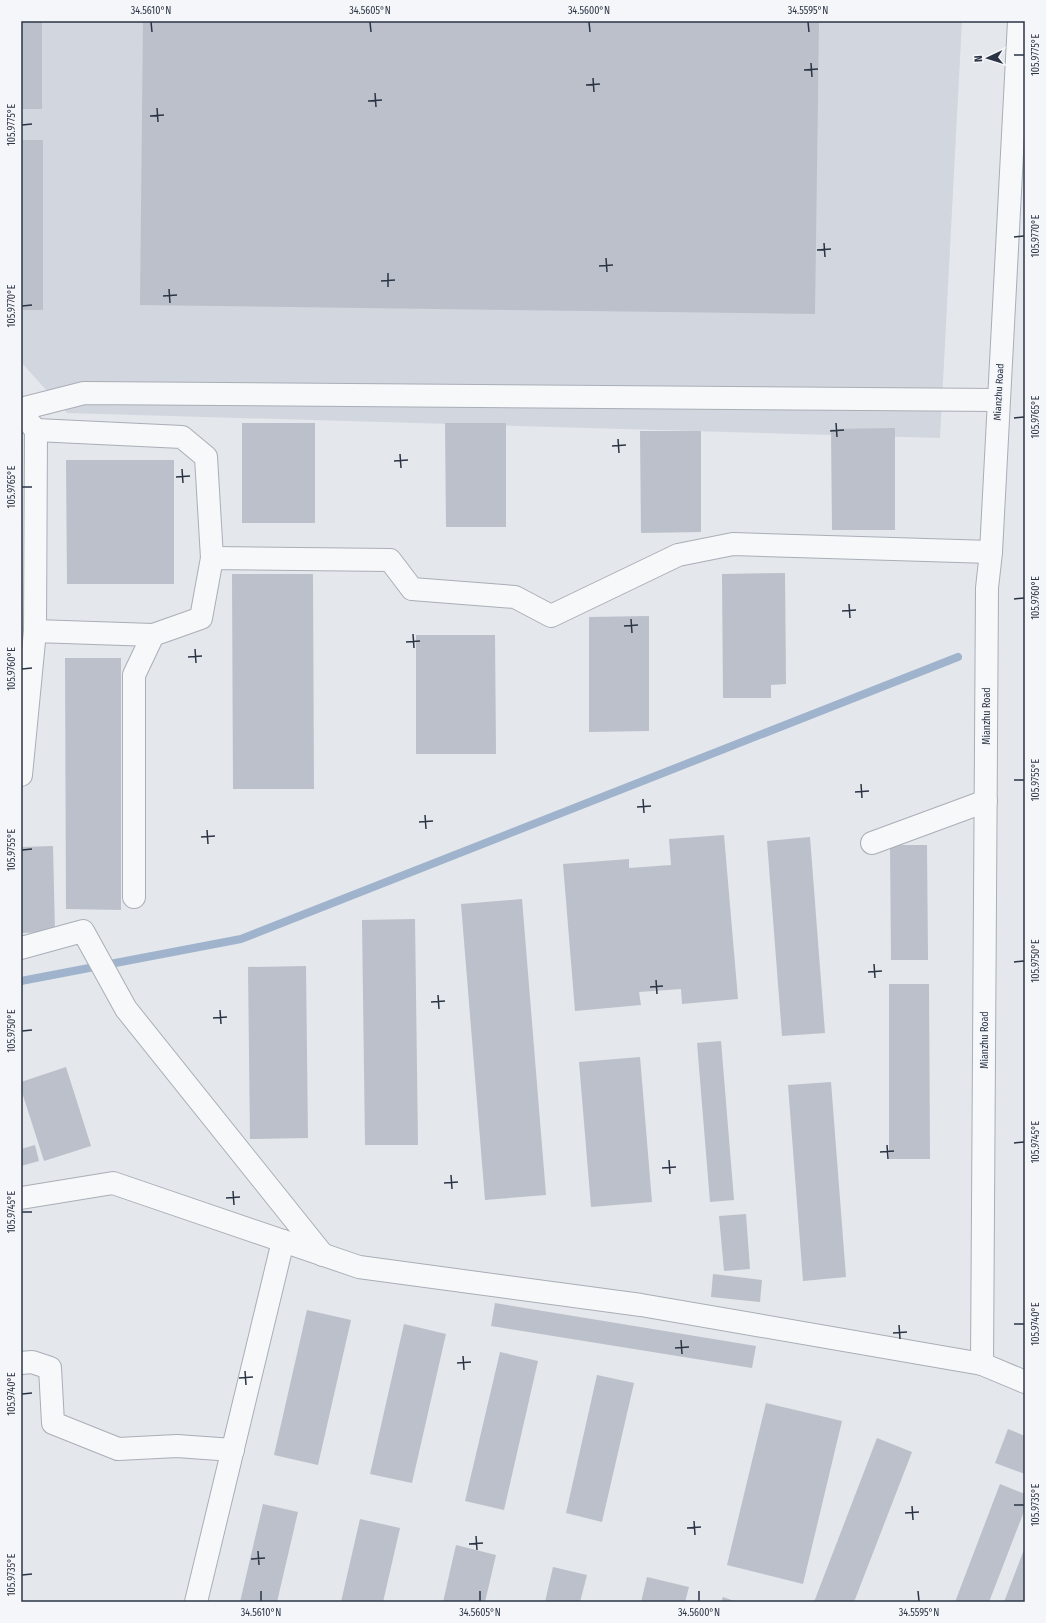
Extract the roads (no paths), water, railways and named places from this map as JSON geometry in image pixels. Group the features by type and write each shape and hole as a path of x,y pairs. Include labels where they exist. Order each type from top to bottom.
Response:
{"street":[{"name":"Mianzhu Road","path":"982,1364 987,588 991,552 1018,21"},
{"path":"21,409 84,393 998,400"},
{"path":"21,413 36,430 35,631 21,775"},
{"path":"35,631 153,635 201,618 212,558 206,457 182,437 36,430"},
{"path":"212,558 390,560 412,589 515,598 551,616 678,555 733,544 991,552"},
{"path":"134,897 134,675 153,635"},
{"path":"872,843 986,801"},
{"path":"21,948 82,931 126,1009 323,1255"},
{"path":"21,1198 113,1183 359,1267 642,1305 982,1364 1025,1382"},
{"path":"196,1602 283,1241"},
{"path":"21,1363 32,1362 50,1368 53,1423 118,1449 177,1446 233,1450"}],"waterway":[{"path":"21,981 241,939 958,657"}]}
